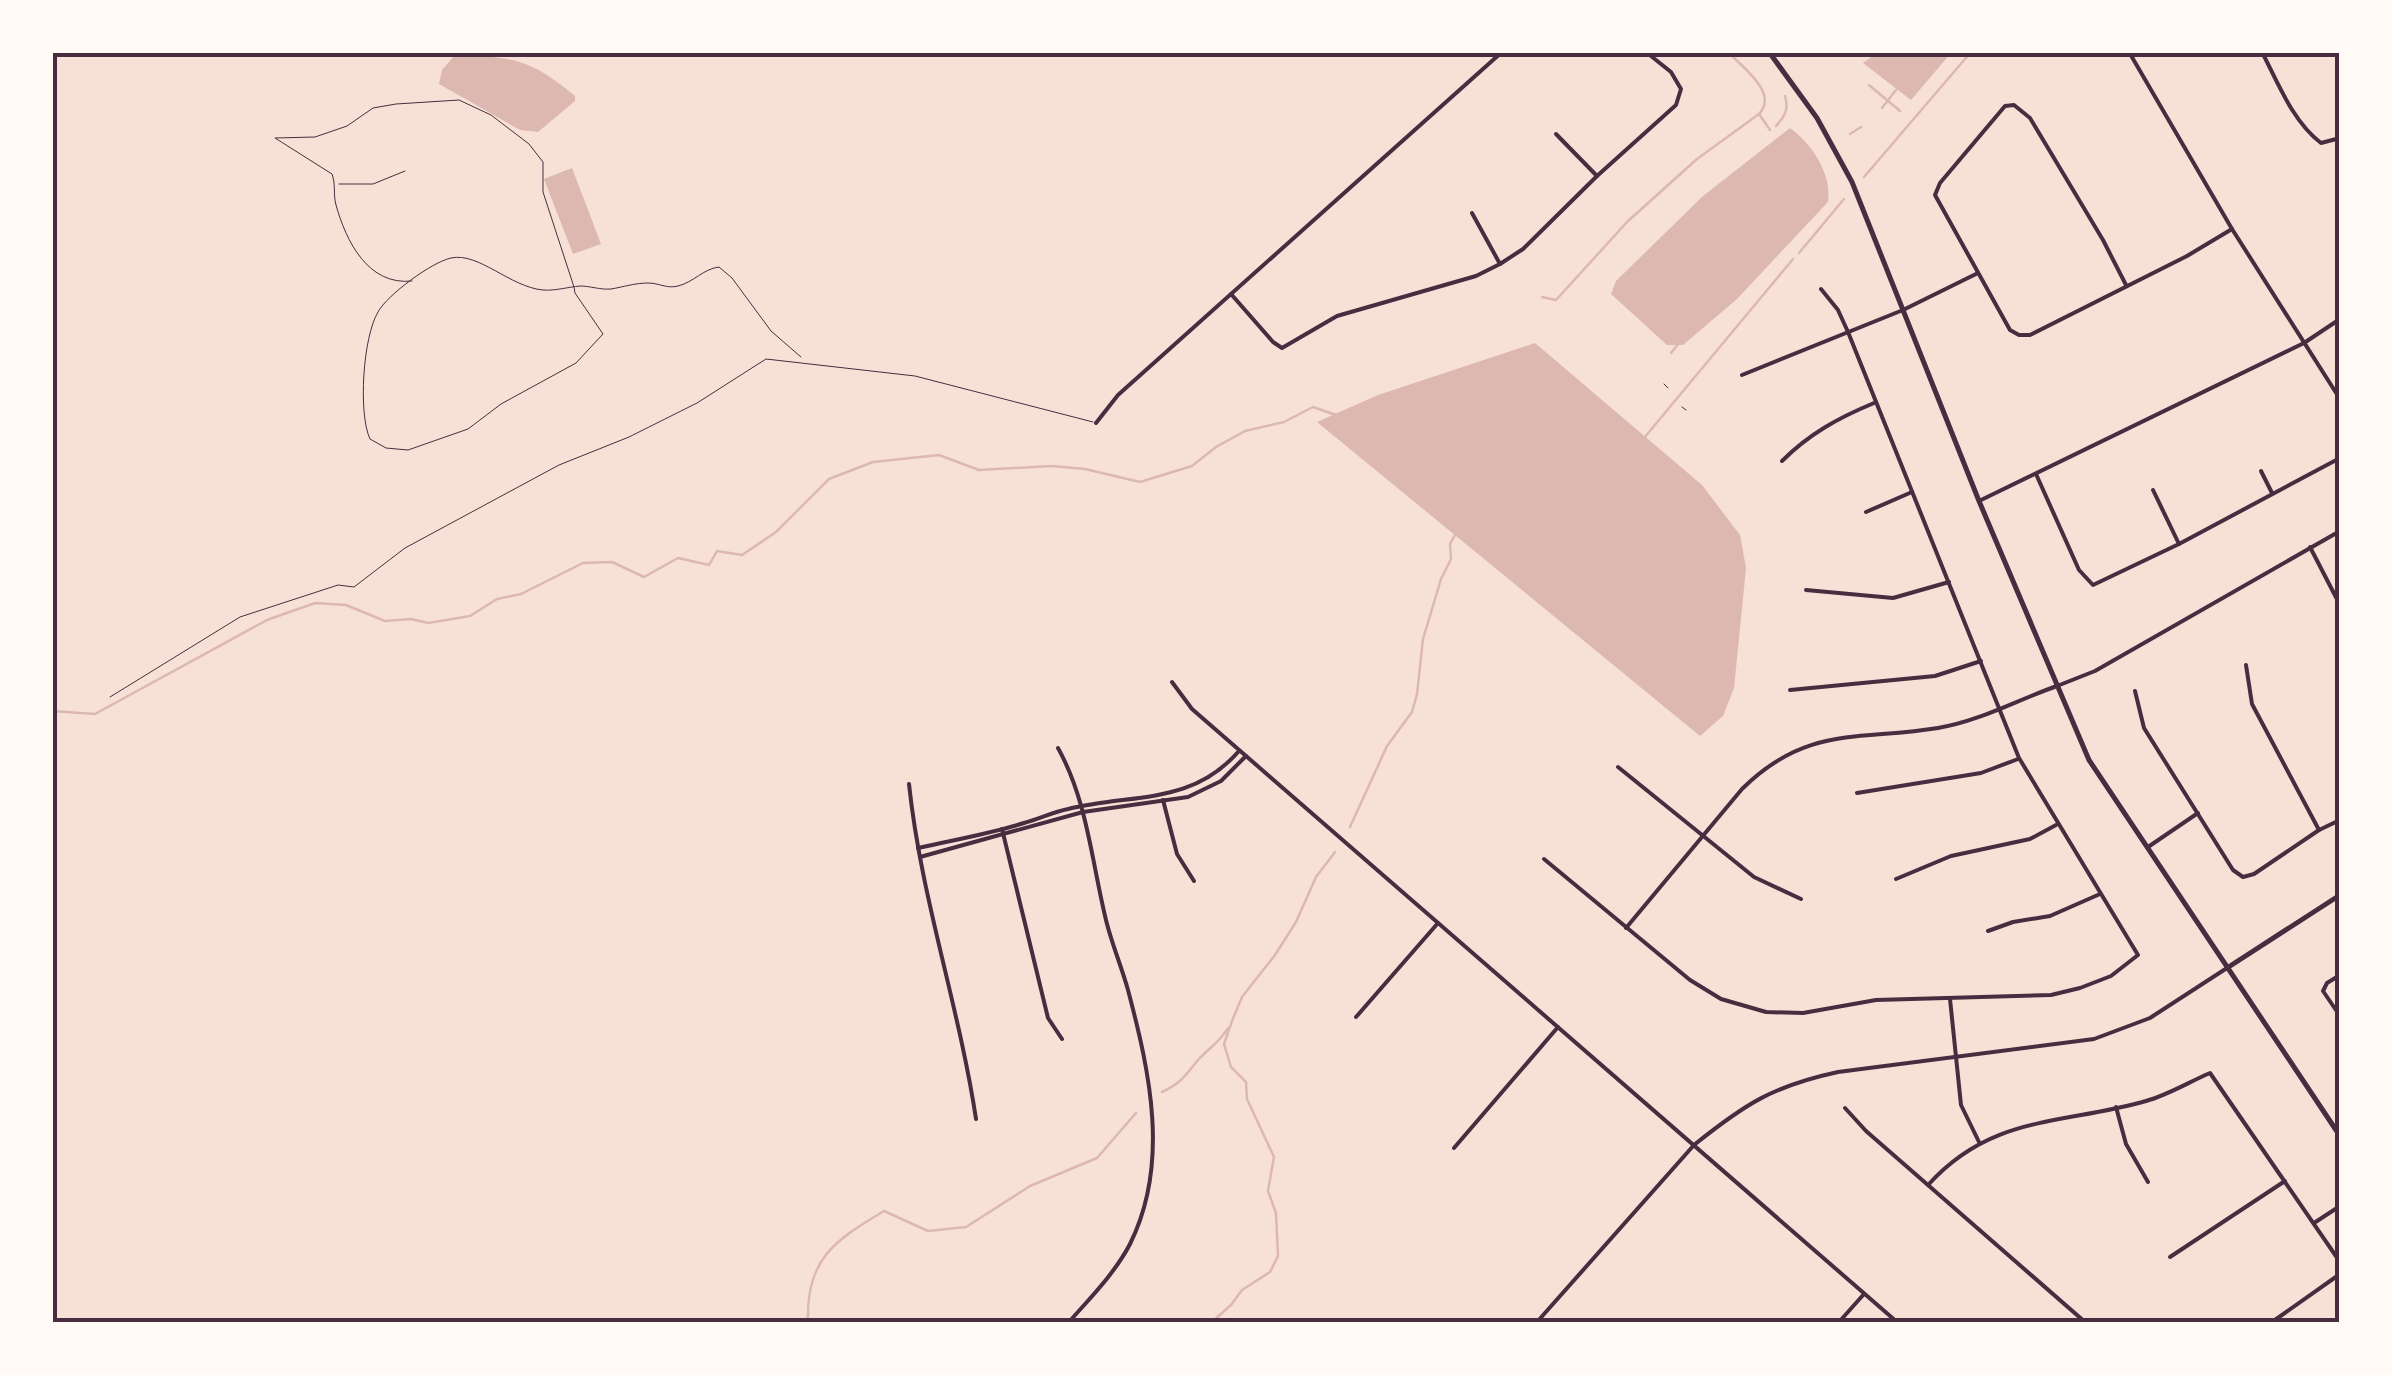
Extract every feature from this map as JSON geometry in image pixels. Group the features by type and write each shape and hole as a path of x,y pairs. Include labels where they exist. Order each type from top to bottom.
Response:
{"main road":[{"path":"1769,52 1816,118 1852,181 1979,501 2088,760 2340,1136"},
{"path":"2227,968 2340,896"}],"street":[{"path":"1096,423 1118,395 1502,52"},
{"path":"1230,294 1282,348 1322,322 1476,276 1500,264 1523,250 1676,105 1682,88 1671,72 1646,52"},
{"path":"2129,52 2232,229 2340,399"},
{"path":"2262,52 2286,100 2310,135 2321,143 2340,138"},
{"path":"2126,285 2030,118 2014,104 1998,112 1940,182 1935,195 2010,330 2019,336 2030,335 2187,256 2232,229"},
{"path":"1556,134 1597,176"},
{"path":"1472,213 1500,264"},
{"path":"1742,375 1903,310 1978,273"},
{"path":"1544,858 1690,980 1721,999 1766,1012 1803,1013 1876,1000 2050,995 2110,976 2138,955 2019,758 1848,332 1838,310 1821,289"},
{"path":"1979,501 2304,343 2340,319"},
{"path":"1782,461 1804,439 1844,415 1876,402"},
{"path":"2036,474 2080,570 2093,585 2180,544 2340,458"},
{"path":"2260,471 2272,494"},
{"path":"2152,490 2180,544"},
{"path":"1866,512 1913,492"},
{"path":"1626,928 1757,774 1790,752 1834,738 1938,728 2095,671 2340,531"},
{"path":"2310,547 2339,601"},
{"path":"1806,590 1892,598 1950,582"},
{"path":"1790,690 1935,676 1981,661"},
{"path":"2246,665 2252,704 2320,830"},
{"path":"1172,682 1192,709 1897,1322"},
{"path":"2135,691 2144,728 2233,870 2243,877 2340,820"},
{"path":"1058,748 1083,809 1108,930 1128,988 1154,1121 1152,1175 1146,1206 1128,1247 1069,1322"},
{"path":"918,848 1083,809 1162,795 1203,782 1239,750"},
{"path":"920,857 1004,836 1083,809 1188,798 1210,788 1246,756"},
{"path":"1856,792 1982,773 2019,758"},
{"path":"1618,767 1754,877 1801,899"},
{"path":"908,784 918,848 966,1052 976,1119"},
{"path":"1162,795 1177,854 1194,882"},
{"path":"2147,848 2198,813"},
{"path":"1896,879 1951,856 2030,839 2057,824"},
{"path":"1002,829 1048,1018 1062,1039"},
{"path":"1988,931 2050,916 2100,894"},
{"path":"1356,1018 1438,922"},
{"path":"1537,1322 1694,1145 1747,1105 1798,1080 1838,1072 2094,1039 2150,1018 2227,968"},
{"path":"2340,975 2326,983 2322,991 2340,1016"},
{"path":"1950,999 1961,1105 1980,1142"},
{"path":"1454,1148 1558,1026"},
{"path":"1928,1186 1958,1156 1980,1142 2034,1122 2148,1100 2210,1073 2340,1262"},
{"path":"2116,1107 2126,1144 2148,1182"},
{"path":"1845,1108 2084,1322"},
{"path":"2170,1257 2285,1181"},
{"path":"2314,1224 2340,1206"},
{"path":"2272,1322 2340,1274"},
{"path":"1839,1322 1864,1294"}],"lane":[{"path":"110,697 240,618 338,585 354,586 405,548 559,465 629,437 697,402 766,359 915,376 1096,423"}],"path":[{"path":"412,281 383,278 352,247 336,204 336,184 328,170 275,138 315,136 347,126 366,111 382,106 448,100 472,105 509,128 539,155 544,168 543,192 574,287 603,334 584,358 501,404 468,430 396,450 378,444 366,429 363,415 368,339 379,310 438,262 462,257 526,287 548,290 574,287 612,289 648,283 674,287 719,266 771,332 808,362"},
{"path":"336,184 373,184 406,171"},
{"path":"1664,384 1668,388"},
{"path":"1682,407 1686,410"}],"shaded area":[{"path":"1877,53 1951,53 1911,100 1863,63"},
{"path":"455,55 520,62 559,83 575,96 575,101 538,132 520,130 439,84 442,70"},
{"path":"1790,128 1819,160 1827,181 1828,202 1737,299 1683,345 1667,345 1611,294 1616,281 1703,196"},
{"path":"572,168 601,244 573,254 544,179"},
{"path":"1535,343 1702,485 1740,535 1746,568 1734,688 1723,716 1700,736 1317,422 1378,395"}],"waterway":[{"path":"1728,52 1762,89 1765,98 1759,114 1770,130"},
{"path":"1864,177 1971,52"},
{"path":"1869,85 1900,111"},
{"path":"1882,108 1896,90"},
{"path":"1776,126 1785,112 1785,96"},
{"path":"1542,297 1556,300 1627,222 1697,159 1759,114"},
{"path":"1850,134 1861,127"},
{"path":"1799,253 1844,199"},
{"path":"1644,438 1793,259"},
{"path":"1671,353 1679,343"},
{"path":"52,711 95,714 267,620 315,603 346,605 385,621 411,619 428,623 470,616 497,599 521,594 583,563 612,562 644,577 678,558 709,565 717,551 742,555 776,532 829,479 873,462 939,455 979,470 1052,466 1140,482 1192,466 1245,431 1284,422 1313,407 1336,415"},
{"path":"1350,827 1387,746 1412,712 1423,639 1456,533"},
{"path":"1212,1322 1242,1290 1270,1272 1278,1256 1276,1213 1268,1191 1274,1157 1247,1099 1246,1082 1231,1067 1224,1044 1242,997 1275,955 1296,922 1316,877 1335,852"},
{"path":"1162,1092 1183,1078 1228,1028"},
{"path":"808,1322 812,1282 818,1267 837,1243 866,1222 884,1211 928,1231 966,1227 1030,1186 1097,1158 1136,1113"}]}
